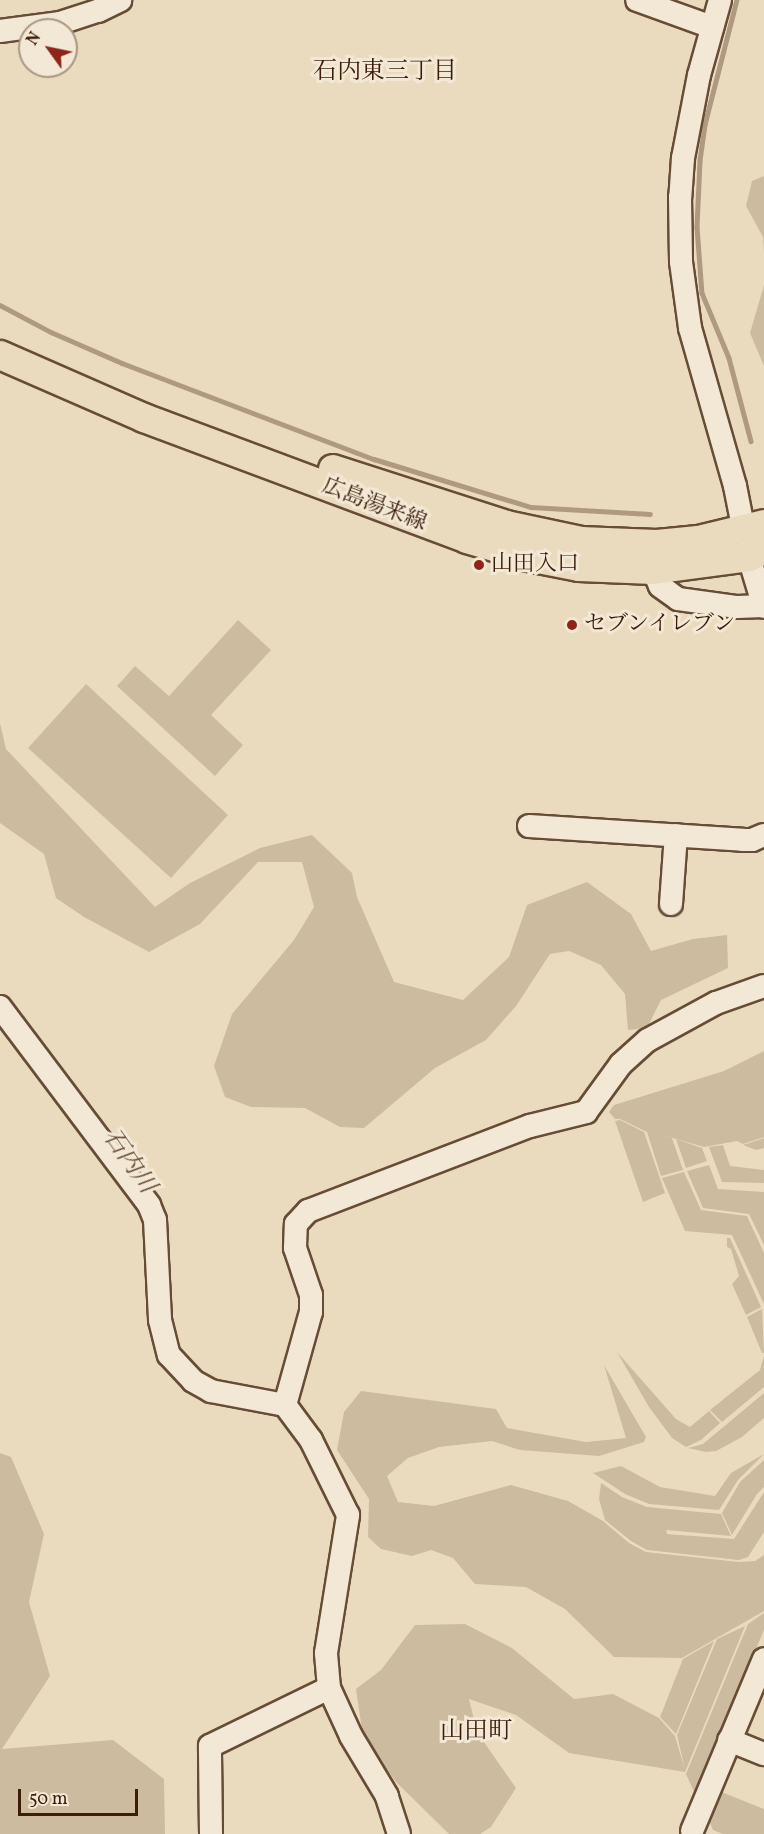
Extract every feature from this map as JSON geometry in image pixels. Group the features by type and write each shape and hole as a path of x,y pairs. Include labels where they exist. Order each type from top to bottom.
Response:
{"main road":[{"name":"広島湯来線","path":"0,334 85,374 356,478 527,531 581,541 638,545 698,540 756,540"},
{"name":"広島湯来線","path":"0,355 134,414 467,540 555,563 604,569 653,570 756,540"}],"street":[{"path":"0,31 60,23 98,11 121,0"},
{"path":"637,0 712,27"},
{"path":"653,570 660,586 678,599 736,606 764,606 756,540 690,328 681,262 680,197 683,158 696,86 720,0"},
{"path":"529,826 752,840 764,835"},
{"path":"671,904 676,835"},
{"path":"285,1405 311,1312 311,1295 295,1248 296,1224 308,1211 530,1126 586,1112 621,1064 648,1040 716,1002 764,986"},
{"path":"0,1007 149,1205 155,1220 160,1320 169,1355 193,1380 211,1391 285,1405 311,1440 348,1515 326,1653 330,1688 351,1736 410,1834"},
{"path":"692,1833 764,1659"},
{"path":"211,1834 210,1746 330,1688"},
{"path":"729,1740 764,1754"},
{"path":"387,1796 399,1834"}],"shaded area":[{"path":"764,176 764,253 763,237 746,206 752,181"},
{"path":"764,285 764,366 750,333"},
{"path":"238,620 271,650 211,715 243,745 215,776 117,686 135,666 169,696"},
{"path":"86,684 228,815 171,878 28,748"},
{"path":"0,723 6,749 155,907 190,883 260,848 312,835 352,873 357,897 394,982 463,1000 509,957 527,905 587,882 631,914 651,951 693,939 727,935 728,968 661,1000 647,1028 628,1030 625,994 601,965 569,951 550,954 516,1006 486,1040 435,1068 364,1128 340,1127 305,1108 251,1107 225,1097 214,1066 232,1014 294,940 314,907 302,862 258,862 200,924 149,952 84,917 56,898 44,854 0,823"},
{"path":"764,1051 764,1137 743,1144 737,1141 704,1147 659,1134 672,1138 683,1170 661,1176 647,1132 620,1119 615,1119 609,1112 614,1105 724,1071"},
{"path":"620,1120 644,1132 665,1193 643,1202 615,1121"},
{"path":"764,1138 764,1148 756,1150 743,1145"},
{"path":"676,1139 702,1148 707,1161 686,1168"},
{"path":"723,1145 730,1166 764,1170 764,1183 722,1182 709,1147"},
{"path":"709,1165 718,1189 764,1192 764,1245 749,1214 703,1208 687,1171"},
{"path":"684,1172 701,1210 747,1216 764,1253 764,1304 732,1235 685,1231 662,1178"},
{"path":"727,1238 730,1238 761,1307 746,1315 732,1284 739,1276 731,1249 727,1247"},
{"path":"762,1309 764,1353 762,1353 747,1317"},
{"path":"617,1352 676,1419 690,1427 709,1411 720,1423 701,1440 686,1447 672,1438 649,1407"},
{"path":"764,1356 764,1387 722,1422 710,1410 760,1370"},
{"path":"604,1365 646,1437 644,1442 599,1456 520,1450 492,1441 439,1447 408,1458 387,1476 398,1502 434,1506 511,1485 568,1501 603,1521 629,1543 646,1552 739,1562 755,1561 764,1555 764,1611 682,1658 614,1657 565,1609 526,1587 475,1584 453,1558 431,1550 412,1556 381,1549 368,1537 369,1499 337,1450 344,1412 361,1391 496,1409 507,1428 586,1442 626,1438"},
{"path":"764,1393 764,1418 742,1437 716,1451 706,1452 688,1448 703,1444"},
{"path":"0,1453 11,1457 44,1534 29,1602 50,1676 2,1749 113,1740 164,1779 165,1834 0,1834"},
{"path":"764,1454 738,1480 719,1510 649,1504 625,1494 593,1473 621,1466 660,1487 715,1496 731,1473"},
{"path":"764,1460 764,1487 757,1494 732,1535 722,1513 740,1482"},
{"path":"601,1483 622,1497 647,1507 721,1514 731,1536 666,1530 667,1534 734,1539 764,1492 764,1532 748,1557 739,1560 647,1550 631,1541 605,1520 599,1499"},
{"path":"764,1613 764,1630 695,1794 686,1774 748,1624"},
{"path":"465,1624 512,1648 574,1699 613,1694 659,1718 675,1736 685,1770 677,1735 717,1639 745,1626 685,1772 569,1753 516,1715 469,1699 477,1732 516,1788 491,1827 480,1834 449,1834 396,1782 363,1737 356,1689 381,1670 415,1625"},
{"path":"714,1641 676,1734 660,1717 683,1659"},
{"path":"719,1791 764,1809 764,1834 723,1834 713,1830 708,1818"}],"waterway":[{"path":"737,0 705,125 700,161 697,227 702,293 729,358 751,441"},
{"path":"0,305 51,332 122,363 374,459 531,507 650,514"}],"place":[{"name":"山田入口","path":"479,565"},
{"name":"セブンイレブン","path":"572,625"}],"district":[{"name":"石内東三丁目","path":"385,73"},
{"name":"山田町","path":"476,1733"}],"water label":[{"name":"石内川","path":"128,1162"}]}
